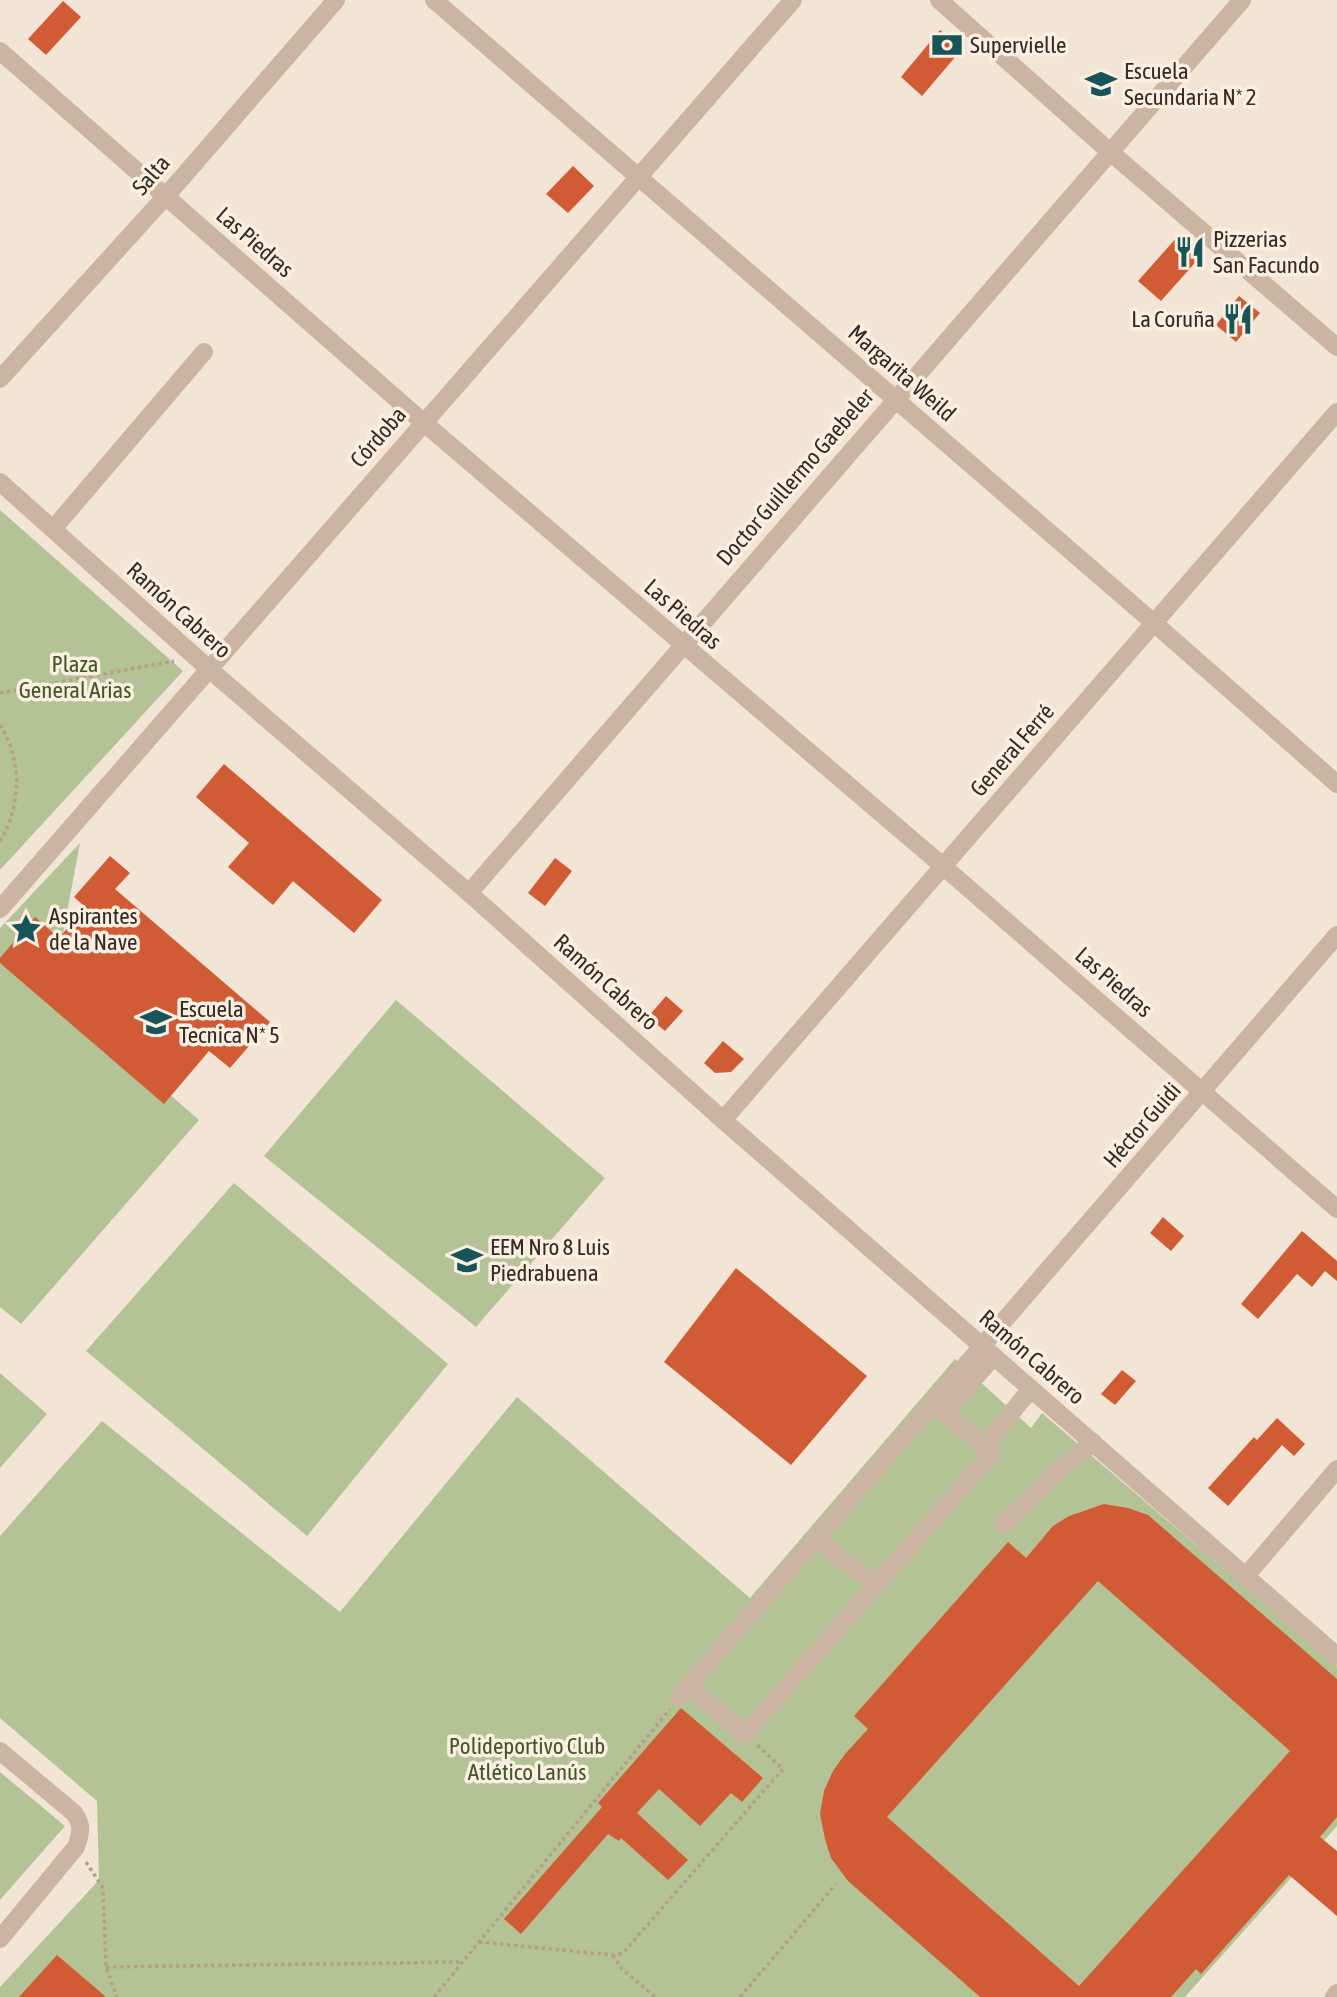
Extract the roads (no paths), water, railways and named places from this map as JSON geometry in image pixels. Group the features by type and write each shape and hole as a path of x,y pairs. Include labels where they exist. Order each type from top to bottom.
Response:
{"street":[{"name":"Salta","path":"0,379 166,196 336,0"},
{"name":"Margarita Weild","path":"433,0 1337,784"},
{"name":"Córdoba","path":"0,908 202,663 423,422 793,0"},
{"path":"939,0 1337,347"},
{"name":"Doctor Guillermo Gaebeler","path":"469,893 1241,0"},
{"name":"Las Piedras","path":"0,51 423,422 944,867 1337,1209"},
{"path":"52,529 204,352"},
{"name":"General Ferré","path":"723,1120 1337,412"},
{"name":"Ramón Cabrero","path":"0,482 202,663 469,893 723,1120 1245,1577"},
{"name":"Héctor Guidi","path":"877,1584 745,1734 683,1692 817,1537 988,1351 1203,1091 1337,935"},
{"path":"984,1446 1031,1389"},
{"path":"817,1537 841,1559 877,1584 992,1453 938,1408"},
{"path":"1004,1524 1093,1442"},
{"path":"1337,1469 1245,1577 1337,1656"},
{"path":"0,1751 74,1813 81,1822 76,1847 0,1939"}],"place":[{"name":"Supervielle","path":"947,45"},
{"name":"Escuela Secundaria N* 2","path":"1101,84"},
{"name":"Pizzerias San Facundo","path":"1190,252"},
{"name":"La Coruña","path":"1238,319"},
{"name":"Aspirantes de la Nave","path":"26,929"},
{"name":"Escuela Tecnica N* 5","path":"156,1022"},
{"name":"EEM Nro 8 Luis Piedrabuena","path":"467,1260"}],"park label":[{"name":"Plaza General Arias","path":"75,677"},
{"name":"Polideportivo Club Atlético Lanús","path":"527,1759"}]}
